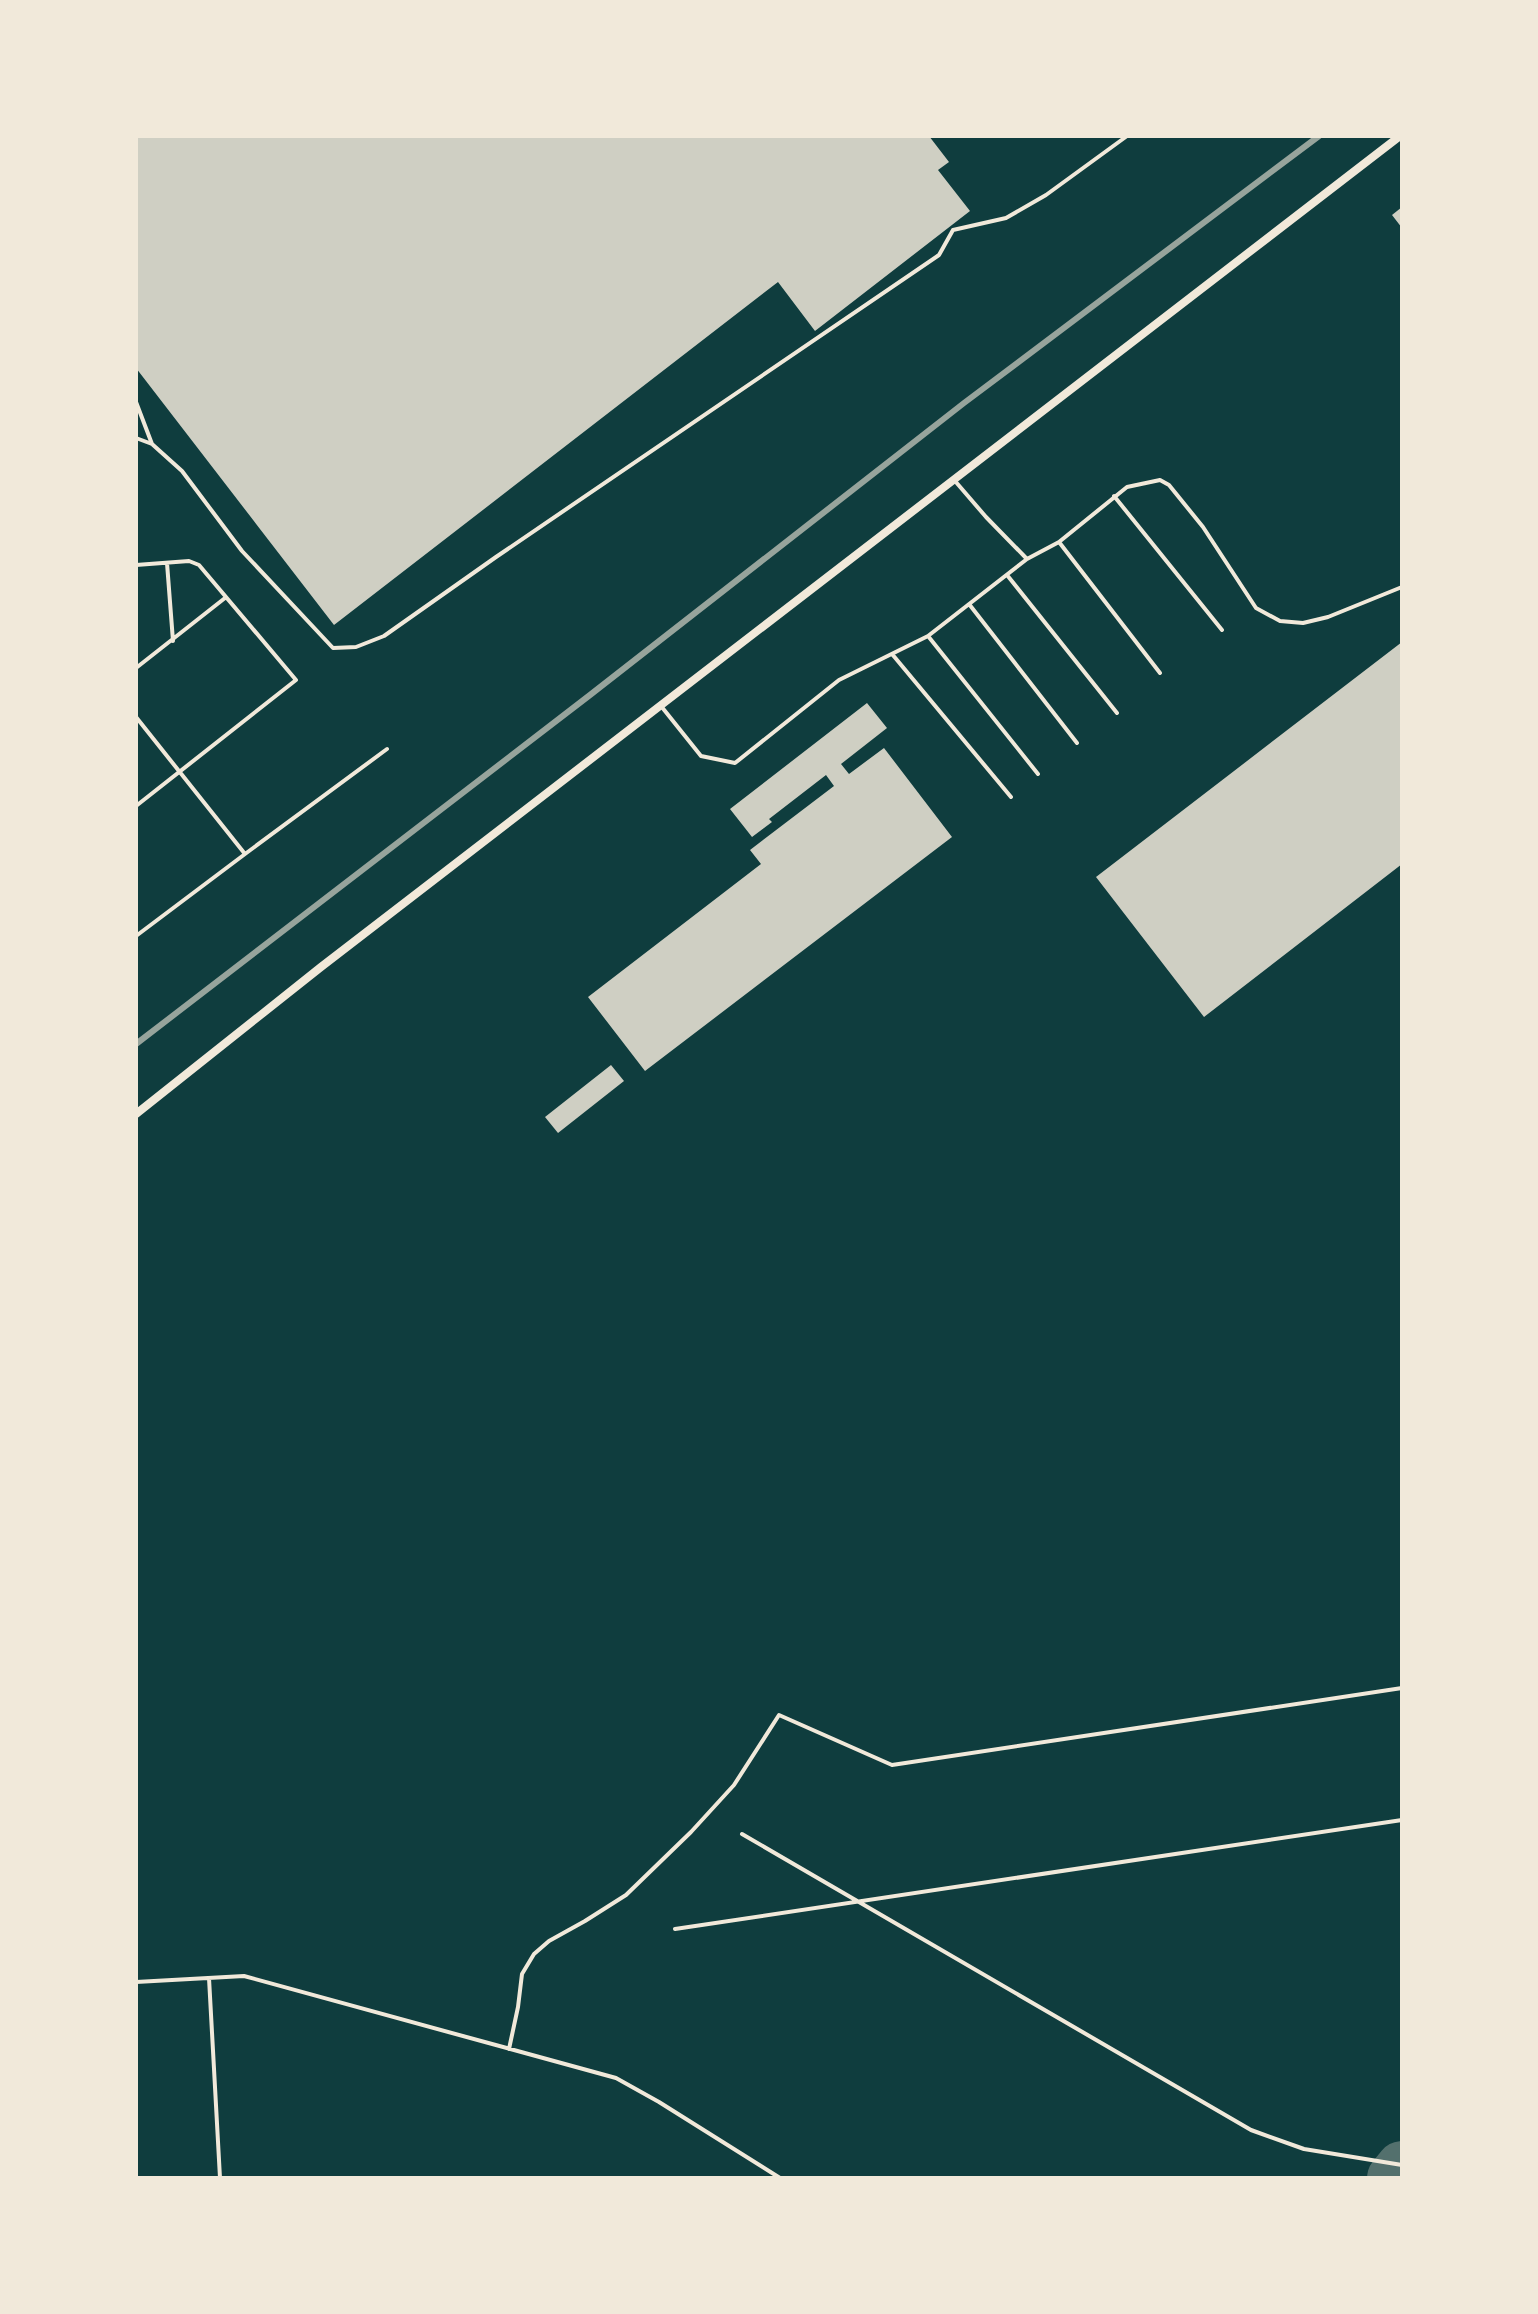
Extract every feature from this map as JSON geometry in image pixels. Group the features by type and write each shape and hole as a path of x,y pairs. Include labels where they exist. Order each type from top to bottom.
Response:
{"street":[{"path":"136,1114 321,967 1400,136"}],"lane":[{"path":"136,438 152,444 182,471 242,551 333,648 356,647 384,636 939,255 953,230 1006,218 1046,195 1127,136"},
{"path":"136,402 152,444"},
{"path":"954,479 1027,559"},
{"path":"661,706 701,756 735,763 839,680 928,636 1027,559 1059,542 1114,496 1127,487 1149,481 1160,480 1169,485 1203,527 1256,608 1280,621 1303,623 1328,617 1402,587"},
{"path":"1114,496 1222,630"},
{"path":"1059,542 1160,673"},
{"path":"136,565 189,561 199,565 296,680 136,806"},
{"path":"167,562 173,641"},
{"path":"1007,575 1117,713"},
{"path":"136,668 226,597"},
{"path":"969,604 1077,743"},
{"path":"928,636 1038,774"},
{"path":"892,654 1011,797"},
{"path":"136,717 245,854"},
{"path":"136,936 387,749"},
{"path":"509,2049 522,1974 534,1954 549,1941 626,1895 734,1785 779,1715 892,1765 1402,1688"},
{"path":"675,1929 1402,1820"},
{"path":"742,1834 1251,2130 1304,2149 1402,2165"},
{"path":"136,1982 244,1976 616,2078 780,2178"},
{"path":"209,1978 220,2178"}],"building":[{"path":"136,136 929,136 949,162 938,170 970,211 815,331 778,282 334,625 136,368"},
{"path":"1402,207 1402,228 1392,215"},
{"path":"1402,642 1402,864 1204,1017 1096,877"},
{"path":"867,703 887,728 841,764 849,774 884,748 952,837 645,1071 588,997 761,864 750,850 834,786 826,775 769,819 772,822 752,837 730,809"},
{"path":"611,1065 624,1081 558,1133 545,1117"}],"taxiway":[{"path":"1393,2178 1402,2167"}],"railway":[{"path":"136,1044 964,403 1319,136"}]}
